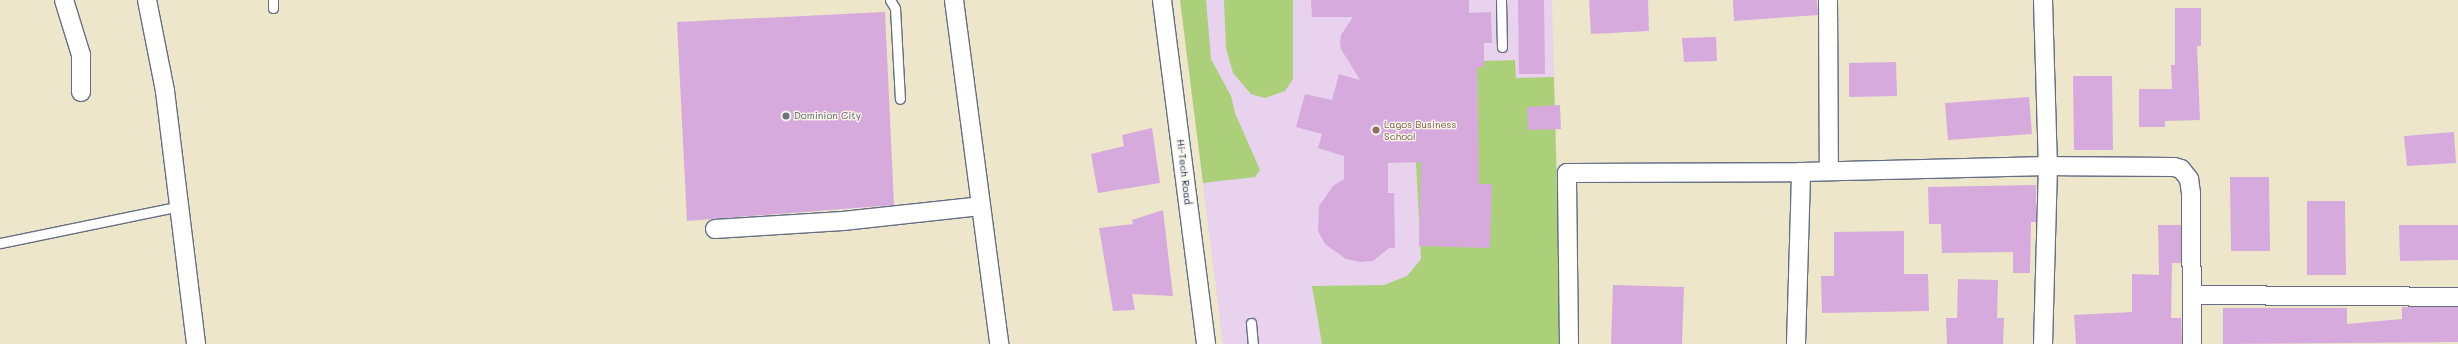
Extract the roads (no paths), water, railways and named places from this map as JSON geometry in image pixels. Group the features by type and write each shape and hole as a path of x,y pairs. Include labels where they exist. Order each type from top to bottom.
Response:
{"street":[{"path":"64,0 81,55 81,92"},
{"path":"147,0 165,91 196,344"},
{"path":"954,0 999,344"},
{"name":"Hi-Tech Road","path":"1162,0 1206,344"},
{"path":"1828,0 1829,171"},
{"path":"2043,0 2048,166 2043,344"},
{"path":"1569,344 1567,173 1801,172 2048,166 2174,167 2181,169 2189,179 2191,193 2192,344"},
{"path":"1796,344 1801,172"},
{"path":"715,229 843,221 980,206"},
{"path":"2192,295 2458,297"}],"lane":[{"path":"890,0 895,8 900,99"},
{"path":"1501,0 1502,47"},
{"path":"0,243 180,206"},
{"path":"1251,323 1253,344"}],"place":[{"name":"Dominion City","path":"786,116"},
{"name":"Lagos Business School","path":"1376,130"}]}
